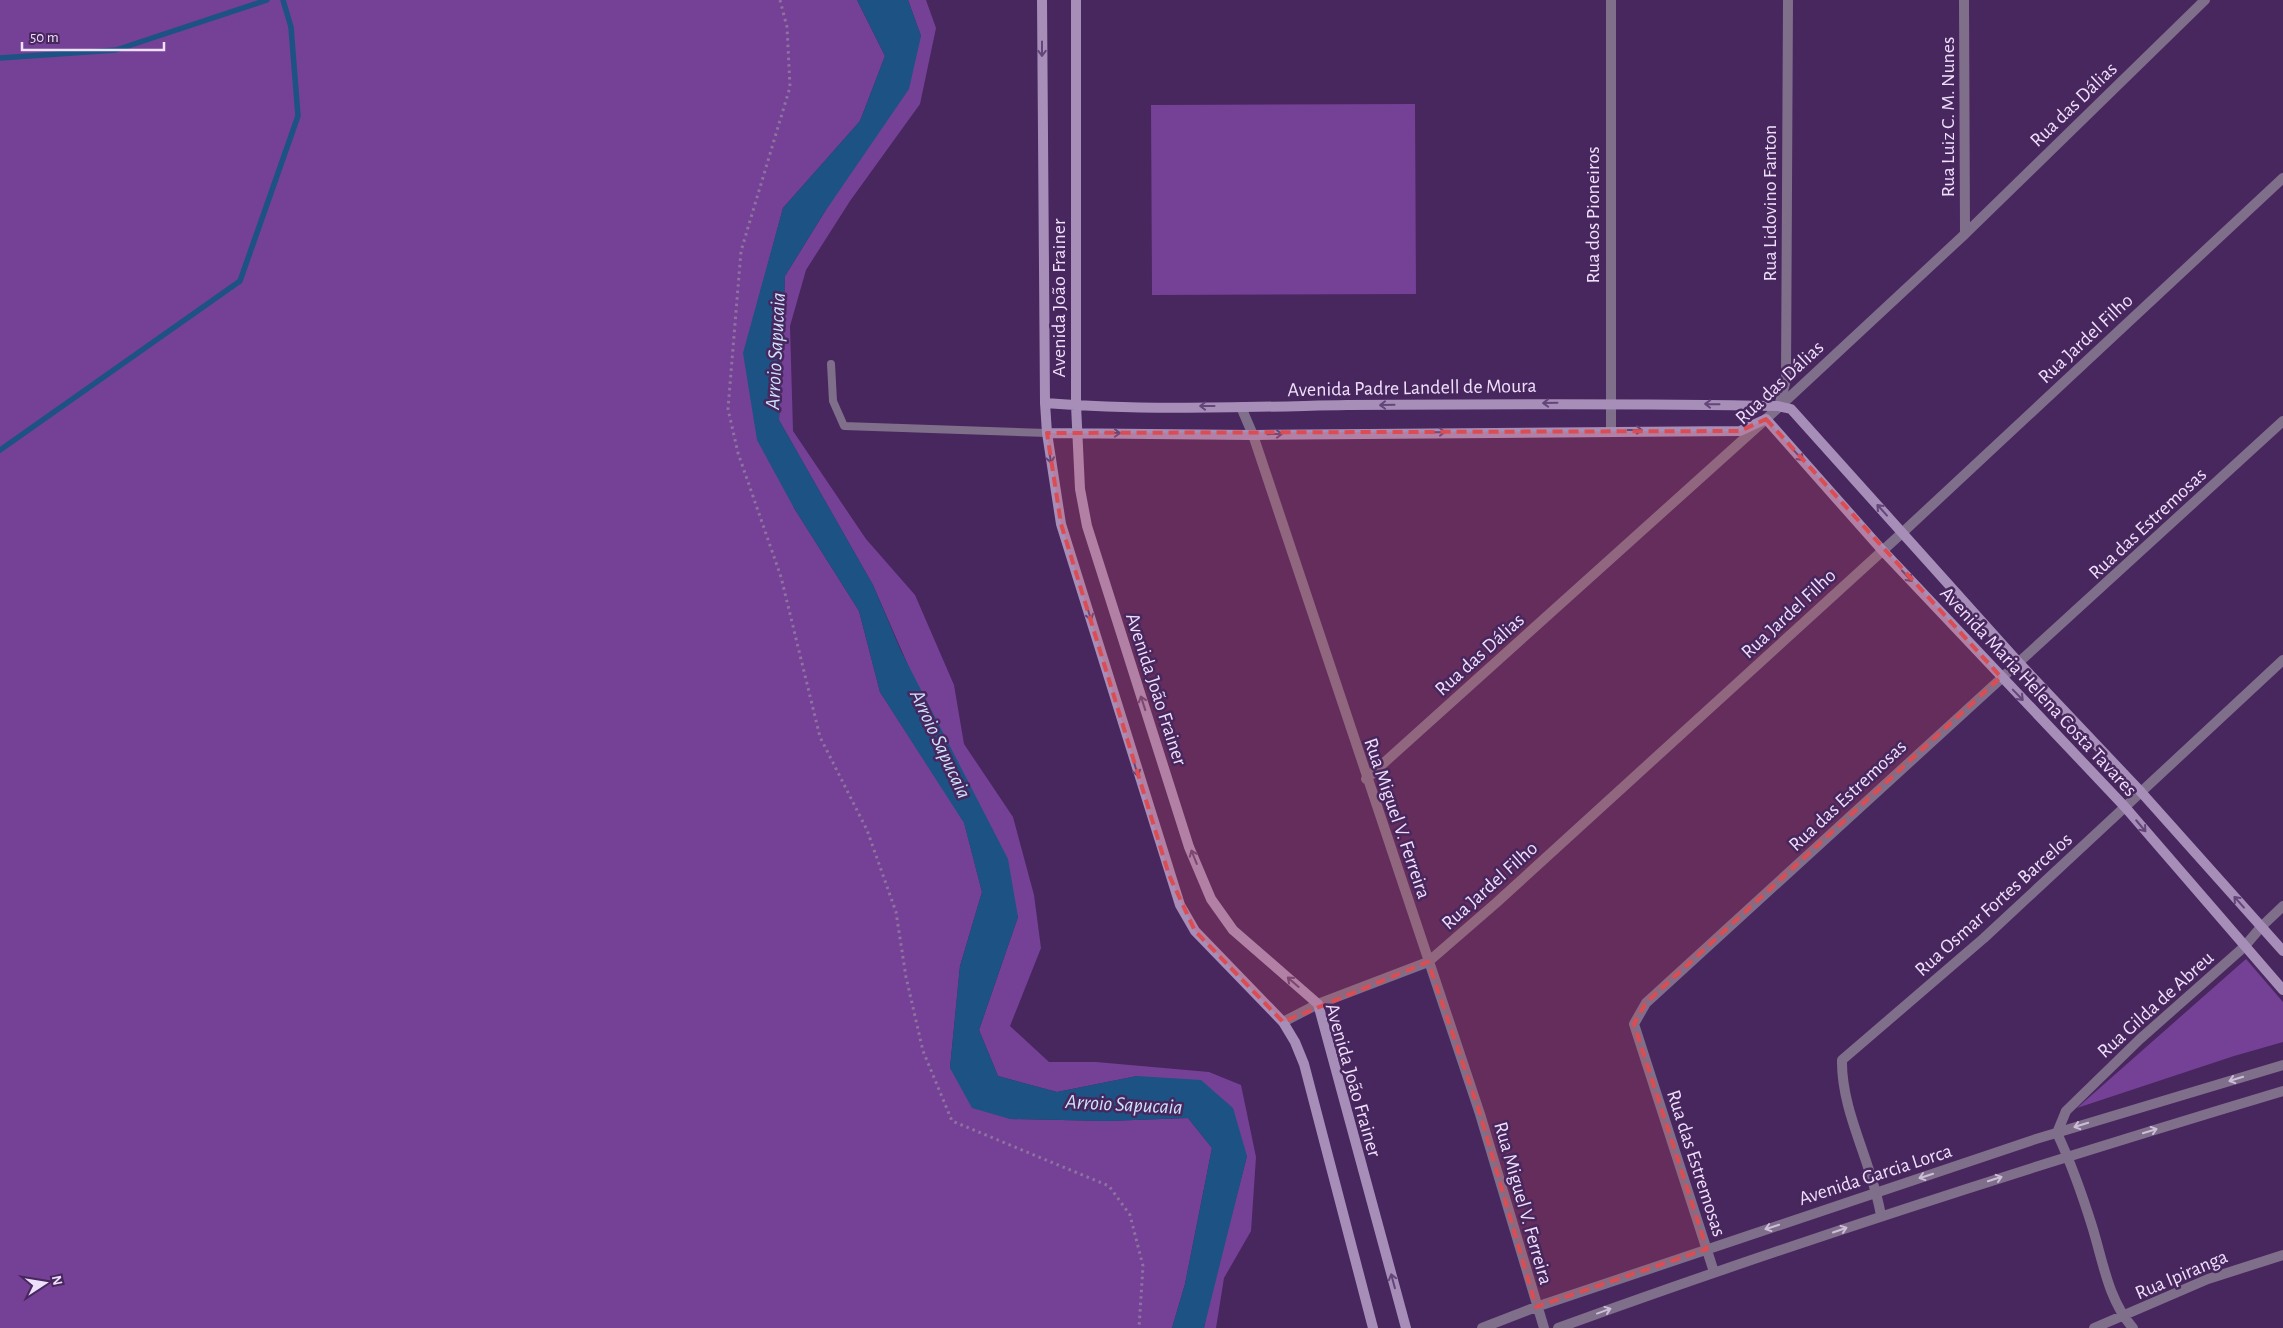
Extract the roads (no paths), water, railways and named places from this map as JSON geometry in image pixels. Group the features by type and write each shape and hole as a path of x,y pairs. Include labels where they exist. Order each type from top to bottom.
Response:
{"street":[{"name":"Avenida João Frainer","path":"1042,0 1045,403 1047,433 1061,524 1180,905 1195,931 1283,1022 1295,1042 1304,1064 1373,1328"},
{"name":"Avenida João Frainer","path":"1076,0 1076,405 1080,489 1087,526 1189,847 1211,898 1233,930 1318,1004 1406,1328"},
{"name":"Rua dos Pioneiros","path":"1611,0 1609,402 1611,430"},
{"name":"Rua Lidovino Fanton","path":"1778,406 1786,380 1788,0"},
{"name":"Rua Luiz C. M. Nunes","path":"1964,0 1964,234"},
{"name":"Rua das Dálias","path":"1366,779 1766,419 1964,234 2205,0"},
{"name":"Rua Jardel Filho","path":"1283,1022 1318,1004 1428,962 1608,802 1902,533 2283,178"},
{"name":"Avenida Padre Landell de Moura","path":"1045,403 1241,407 1609,402 1778,406"},
{"name":"Avenida Maria Helena Costa Tavares","path":"1778,406 1791,409 2020,664 2141,792 2283,951"},
{"name":"Rua Miguel V. Ferreira","path":"1241,407 1253,435 1366,779 1480,1114 1536,1307 1544,1328"},
{"name":"Avenida Maria Helena Costa Tavares","path":"1766,419 1882,550 2126,807 2244,947 2283,990"},
{"path":"1047,433 1253,435 1611,430 1740,431 1766,419"},
{"name":"Rua das Estremosas","path":"1714,1272 1634,1024 1646,1003 2002,677 2020,664 2283,421"},
{"name":"Rua Osmar Fortes Barcelos","path":"1881,1216 1877,1192 1842,1082 1842,1060 1984,938 2283,660"},
{"name":"Rua Gilda de Abreu","path":"2057,1132 2066,1112 2140,1039 2244,947 2283,906"},
{"name":"Avenida Garcia Lorca","path":"1482,1328 1536,1307 2057,1132 2283,1065"},
{"name":"Avenida Garcia Lorca","path":"1558,1328 1714,1272 1881,1216 2068,1156 2283,1091"},
{"path":"2057,1132 2068,1156 2092,1226 2115,1305 2133,1328"},
{"name":"Rua Ipiranga","path":"2094,1328 2208,1280 2283,1254"}],"lane":[{"path":"831,364 833,401 844,426 1047,433"}],"water":[{"name":"Arroio Sapucaia","path":"857,0 908,0 921,36 909,89 824,213 785,276 779,420 873,585 901,651 1008,859 1018,917 979,1030 998,1076 1057,1092 1137,1076 1201,1080 1233,1108 1247,1156 1204,1328 1172,1328 1185,1284 1212,1148 1188,1118 1107,1121 1010,1119 972,1108 950,1068 960,966 982,892 964,823 880,692 859,611 794,508 757,440 743,353 783,208 860,121 885,56"}],"waterway":[{"path":"0,58 116,50 267,0"},
{"path":"0,450 240,281 298,116 291,27 283,0"}]}
